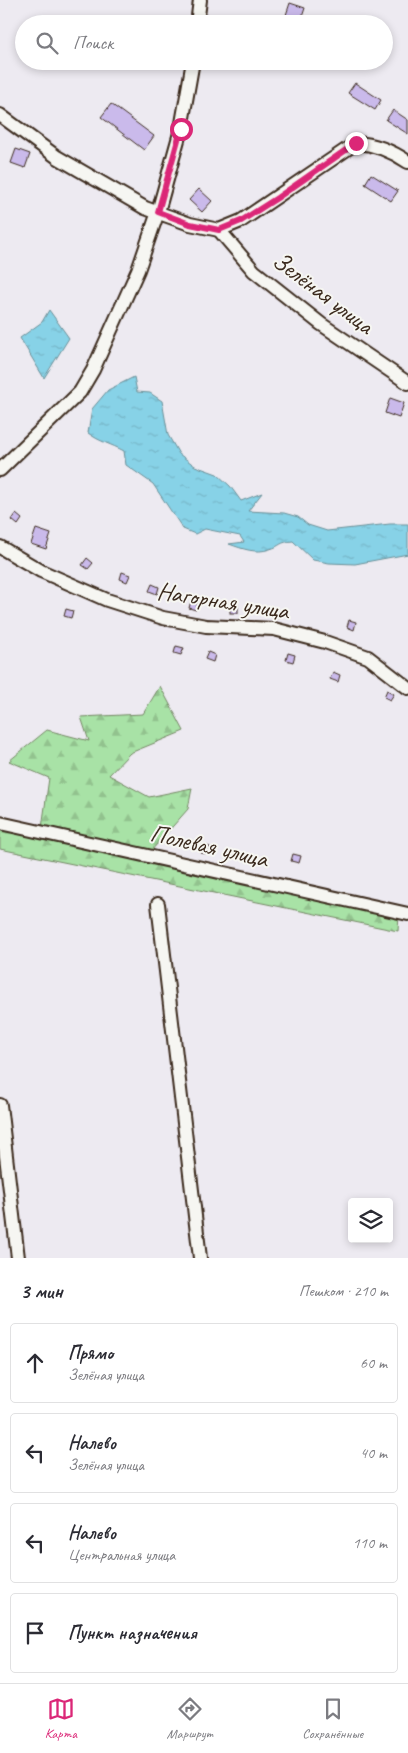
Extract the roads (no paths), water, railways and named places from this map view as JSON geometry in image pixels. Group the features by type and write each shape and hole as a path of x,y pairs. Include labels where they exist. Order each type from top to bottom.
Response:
{"street":[{"path":"197,15 198,1"},
{"path":"0,470 80,392 93,370 138,270 158,212 181,129 191,70"},
{"path":"0,115 58,157 145,208 190,224 219,230 241,221 356,143 371,144 408,162"},
{"name":"Зелёная улица","path":"219,230 254,270 321,324 408,383"},
{"name":"Нагорная улица","path":"0,547 41,571 108,600 163,618 206,626 274,629 325,642 368,657 408,688"},
{"name":"Полевая улица","path":"0,822 408,914"},
{"path":"158,904 200,1258"},
{"path":"0,1104 18,1258"}],"water":[{"path":"49,310 69,338 44,378 20,338 42,322"},
{"path":"134,377 137,392 150,393 162,401 168,435 179,454 195,466 217,474 230,486 241,501 262,493 248,511 284,513 298,517 308,525 327,531 390,524 408,524 408,554 355,564 329,563 313,560 293,541 285,542 274,548 255,551 229,544 244,542 240,536 205,529 195,534 183,529 153,484 126,465 124,451 88,433 92,409 108,390"}]}
